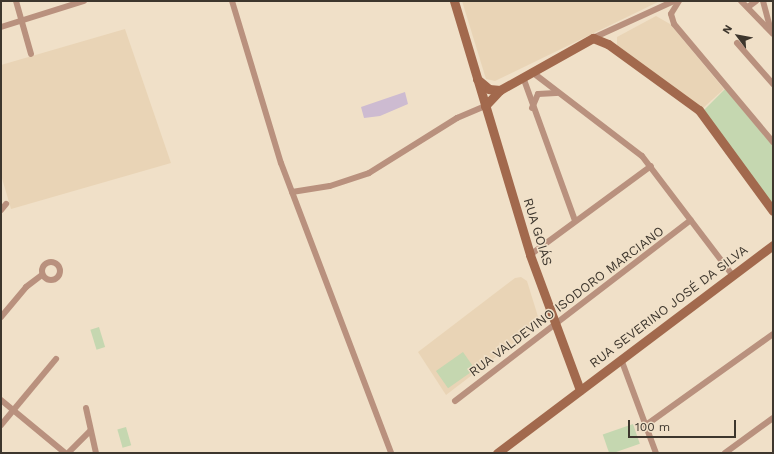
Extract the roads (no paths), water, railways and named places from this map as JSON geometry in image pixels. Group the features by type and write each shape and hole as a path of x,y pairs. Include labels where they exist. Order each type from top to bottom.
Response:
{"main road":[{"name":"RUA GOIÁS","path":"454,1 530,255 580,390"},
{"path":"485,106 500,90 592,38 608,44 699,110 773,211"},
{"path":"477,79 489,88 500,90"},
{"name":"RUA SEVERINO JOSÉ DA SILVA","path":"497,453 773,245"}],"street":[{"path":"16,1 31,54"},
{"path":"1,27 84,1"},
{"path":"232,1 254,79 292,192 391,453"},
{"path":"592,38 674,1"},
{"path":"679,1 671,14 674,24 773,142"},
{"path":"741,1 772,33"},
{"path":"748,7 756,1"},
{"path":"763,1 772,33"},
{"path":"737,43 773,84"},
{"path":"527,75 558,93 651,166 733,276"},
{"path":"527,75 532,108 575,221"},
{"path":"532,108 542,91 558,93"},
{"path":"292,192 330,186 369,173 457,118 485,106"},
{"path":"530,255 651,166"},
{"path":"1,210 6,204"},
{"name":"RUA VALDEVINO ISODORO MARCIANO","path":"455,401 691,220"},
{"path":"1,317 26,287 42,275"},
{"path":"646,425 773,334"},
{"path":"1,425 56,359"},
{"path":"621,359 656,453"},
{"path":"1,400 66,453 90,431"},
{"path":"86,408 96,453"},
{"path":"725,453 773,418"}]}
